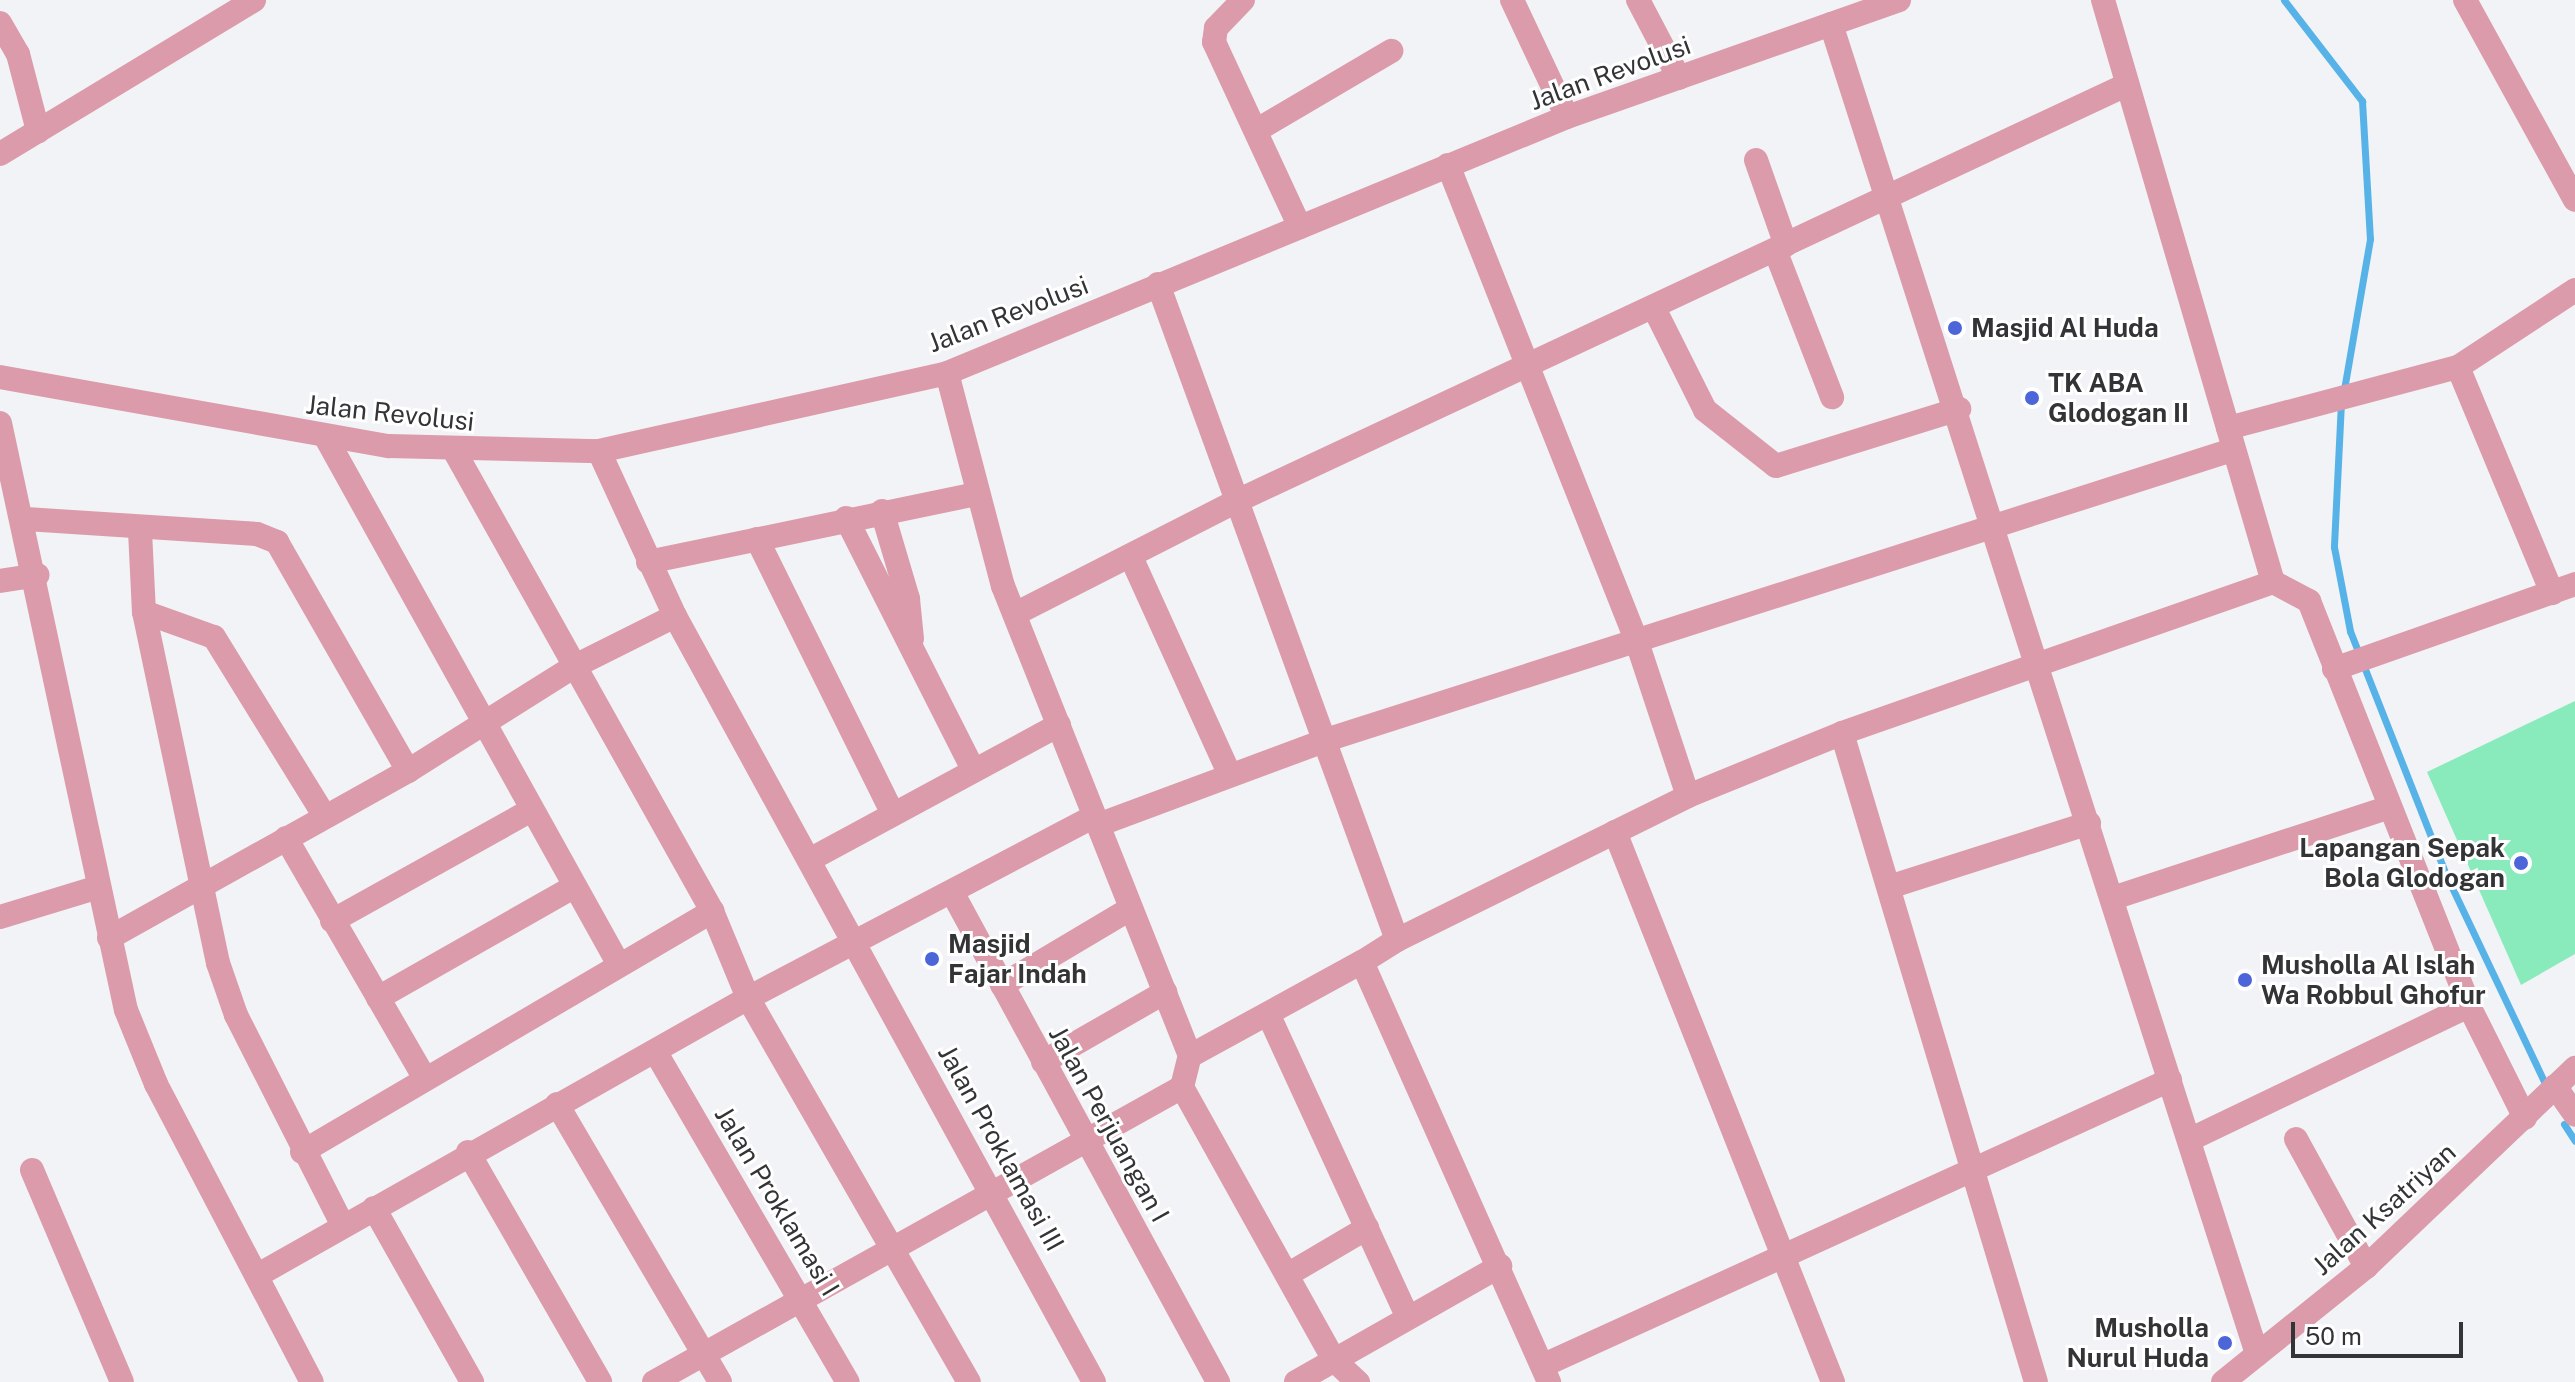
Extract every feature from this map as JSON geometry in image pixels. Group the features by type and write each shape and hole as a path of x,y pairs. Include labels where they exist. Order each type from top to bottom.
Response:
{"street":[{"path":"0,154 222,8 254,0"},
{"path":"1243,0 1215,30 1214,42 1300,227"},
{"path":"1512,0 1567,117"},
{"path":"1638,0 1679,78"},
{"name":"Jalan Revolusi","path":"0,377 325,436 455,452 599,451 947,373 1567,117 1899,0"},
{"path":"2103,0 2273,582 2309,601 2340,667 2387,808 2469,1006 2543,1099 2575,1115"},
{"path":"2465,0 2575,200"},
{"path":"0,23 18,54 38,131"},
{"path":"1831,24 1959,409 1993,525 2257,1354"},
{"path":"1257,130 1391,51"},
{"path":"1015,614 1239,500 1531,367 2126,85"},
{"path":"1756,160 1781,247 1832,397"},
{"path":"1448,165 1531,367 1637,642 1688,796"},
{"path":"1158,284 1397,940"},
{"path":"258,1275 468,1152 748,998 1095,822 1326,740 1993,525 2320,404 2374,393 2458,367 2575,290"},
{"path":"1654,308 1705,410 1776,466 1959,409"},
{"path":"2340,667 2564,589 2458,367"},
{"path":"947,373 975,494 1015,614 1190,1056 1182,1087 1334,1360 1358,1382"},
{"path":"0,423 38,575 109,938 139,1048 312,1382"},
{"path":"325,436 530,811 618,963"},
{"name":"Jalan Proklamasi III","path":"599,451 675,616 995,1192 1094,1382"},
{"path":"455,452 712,911 748,998 895,1247 969,1382"},
{"path":"648,562 846,518 975,494"},
{"path":"882,511 911,611 911,641"},
{"path":"846,518 911,641 972,767"},
{"path":"26,519 140,531 257,534 283,547 408,771"},
{"path":"140,531 144,612 200,890 227,993 302,1152 342,1224"},
{"path":"757,539 891,810"},
{"path":"1131,557 1229,773"},
{"path":"0,581 38,575"},
{"path":"1190,1056 1270,1018 1397,940 1688,796 1842,733 2273,582"},
{"path":"144,612 214,637 325,817"},
{"path":"109,938 200,890 286,838 408,771 573,667 675,616"},
{"path":"811,859 891,810 1059,725"},
{"path":"1842,733 2036,1382"},
{"path":"2113,898 2387,808"},
{"path":"332,921 530,811"},
{"path":"1889,887 2089,823"},
{"path":"1615,832 1833,1382"},
{"path":"286,838 423,1075"},
{"path":"0,917 99,887"},
{"path":"378,998 573,887"},
{"name":"Jalan Perjuangan I","path":"952,892 1218,1382"},
{"path":"1002,985 1130,909"},
{"path":"302,1152 423,1075 712,911"},
{"path":"1362,962 1546,1374 1785,1257 2170,1080"},
{"path":"1043,1062 1165,992"},
{"path":"2191,1139 2469,1006"},
{"path":"1270,1018 1408,1318"},
{"name":"Jalan Proklamasi I","path":"655,1051 804,1299 848,1382"},
{"name":"Jalan Ksatriyan","path":"2223,1382 2366,1267 2575,1068"},
{"path":"654,1382 995,1192 1085,1138 1182,1087"},
{"path":"557,1104 720,1382"},
{"path":"2296,1139 2366,1267"},
{"path":"468,1152 600,1382"},
{"path":"32,1170 122,1382"},
{"path":"374,1208 472,1382"},
{"path":"1287,1275 1367,1228"},
{"path":"1296,1382 1500,1266"}],"green space":[{"name":"Lapangan Sepak Bola Glodogan","path":"2575,701 2575,954 2521,985 2427,772"}],"waterway":[{"path":"2284,0 2362,101 2370,239 2344,390"},
{"path":"2341,402 2334,547 2350,631 2447,877 2548,1090"},
{"path":"2564,1124 2575,1141"}],"place":[{"name":"Masjid Al Huda","path":"1955,328"},
{"name":"TK ABA Glodogan II","path":"2032,398"},
{"name":"Lapangan Sepak Bola Glodogan","path":"2521,863"},
{"name":"Masjid Fajar Indah","path":"932,959"},
{"name":"Musholla Al Islah Wa Robbul Ghofur","path":"2245,980"},
{"name":"Musholla Nurul Huda","path":"2225,1343"}]}
